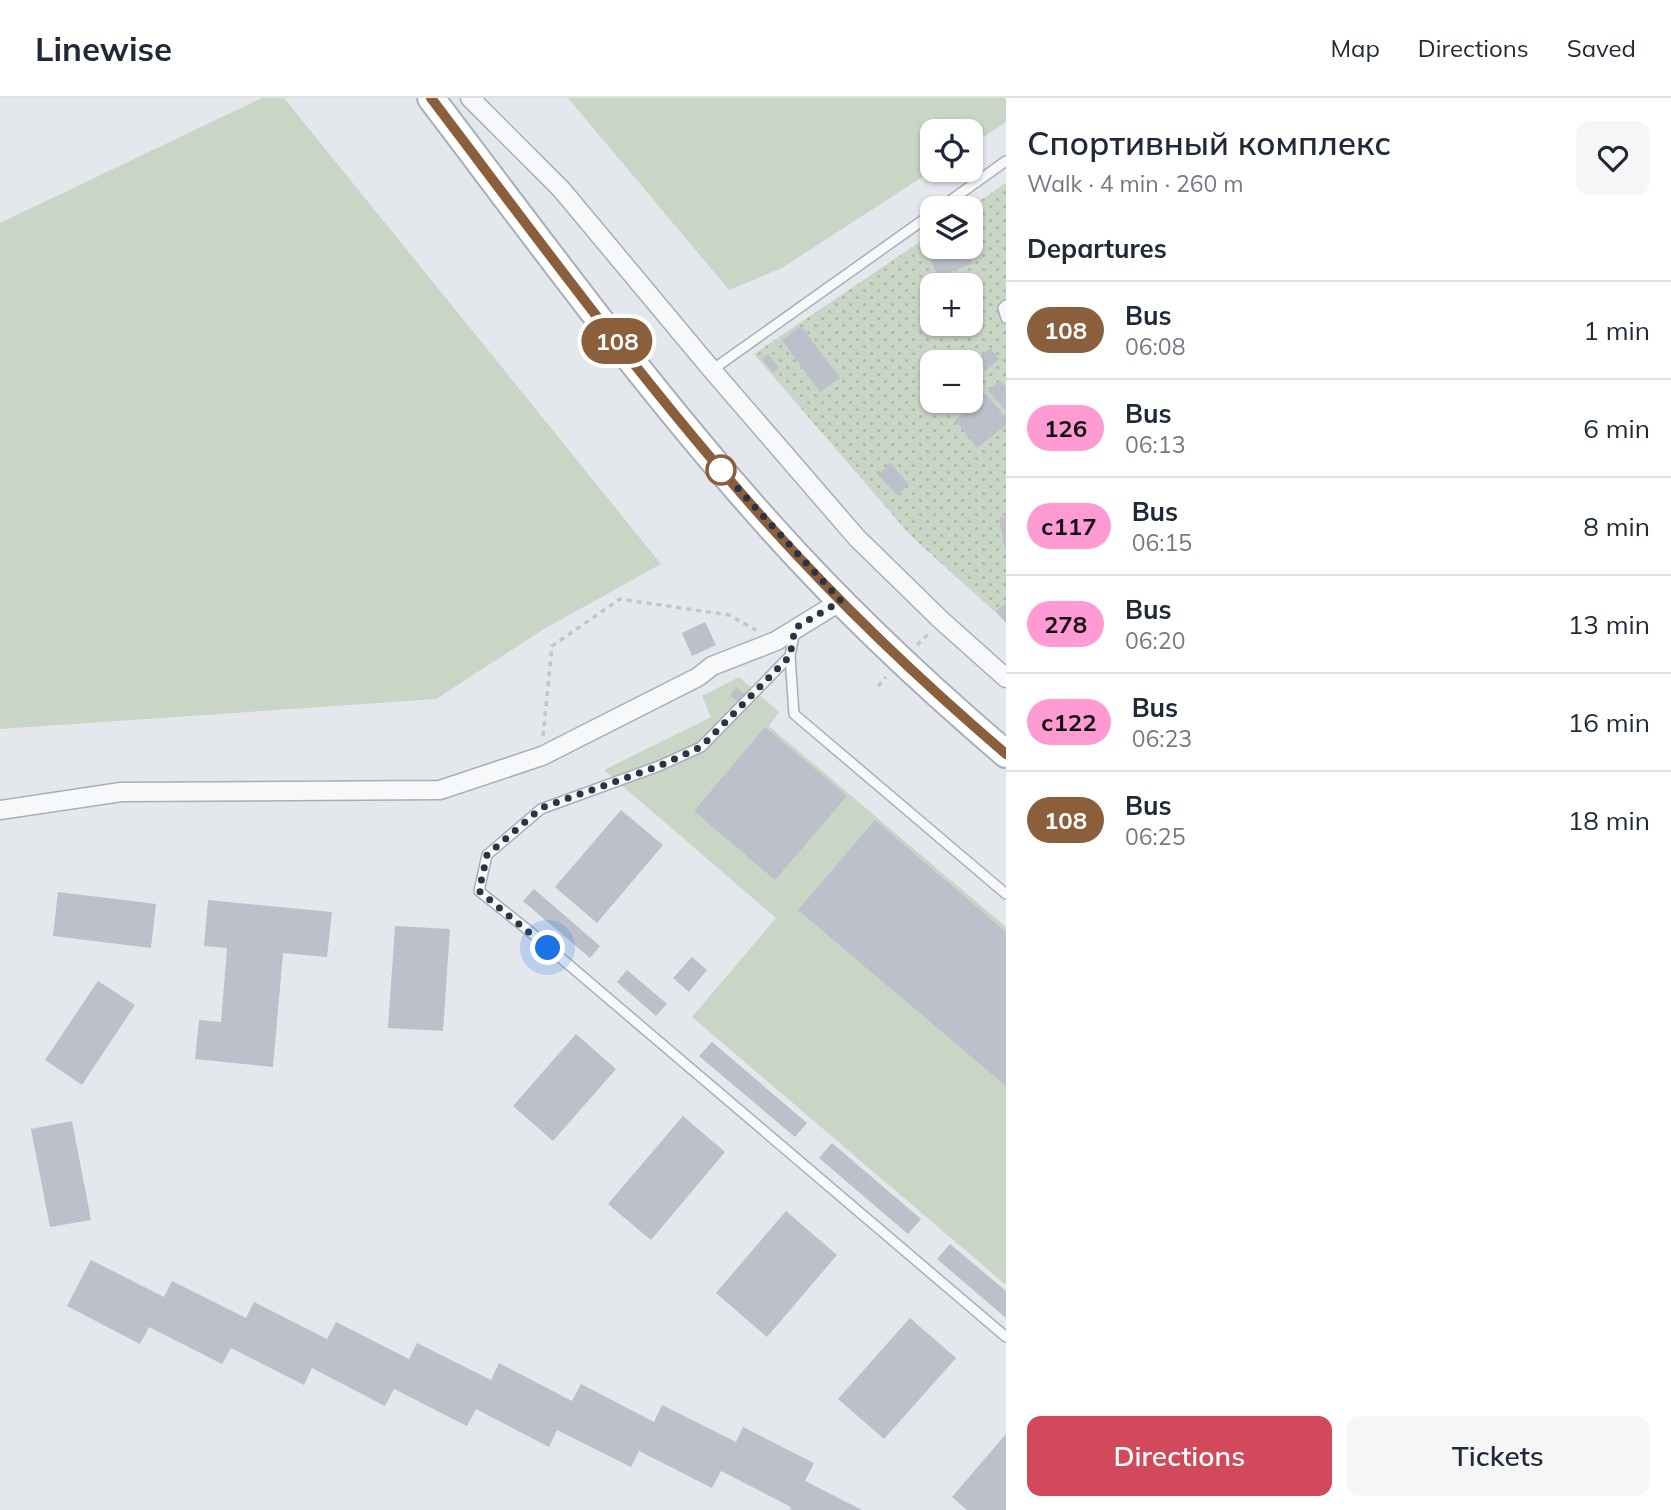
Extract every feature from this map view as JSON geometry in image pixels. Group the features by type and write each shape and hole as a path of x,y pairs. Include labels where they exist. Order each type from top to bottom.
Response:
{"main road":[{"path":"431,98 596,315 695,439 771,527 841,601 1006,754"}],"street":[{"path":"470,98 561,189 857,538 941,620 1006,678"},
{"path":"0,810 121,792 440,790 542,756 698,677 712,666 776,641 841,601"}],"lane":[{"path":"957,196 1006,161"},
{"path":"712,370 920,222"},
{"path":"1006,305 1003,308 1006,318"},
{"path":"795,628 790,656 794,714 1006,894"},
{"path":"790,656 701,747 659,766 541,808 487,855 479,891 1006,1337"}],"path":[{"path":"542,756 552,646 620,599 729,615 776,641"},
{"path":"916,646 933,629"},
{"path":"878,686 886,677"}],"green space":[{"path":"262,98 284,98 661,564 544,629 436,699 0,729 0,223"},
{"path":"568,98 1006,98 1006,122 983,137 983,119 920,119 920,178 782,268 729,290"},
{"path":"1006,183 1006,622 910,535 754,354 920,242 920,259 983,259 983,199"},
{"path":"739,677 779,712 769,726 1006,927 1006,1285 692,1017 776,918 604,770 711,717 702,696"}],"building":[{"path":"930,259 971,259 973,263 948,273 936,273"},
{"path":"801,326 840,378 820,392 782,340"},
{"path":"990,348 999,359 985,371 983,369 983,354"},
{"path":"768,354 779,368 773,373 762,359"},
{"path":"1000,381 1006,387 1006,410 988,391"},
{"path":"987,395 1006,419 1006,425 977,448 955,420 964,413 983,413 983,398"},
{"path":"890,463 909,484 897,495 878,475"},
{"path":"1006,517 1006,547 1005,547 999,518"},
{"path":"1006,603 1006,623 996,611"},
{"path":"705,622 716,645 692,656 682,633"},
{"path":"736,687 745,694 739,702 730,696"},
{"path":"765,727 847,796 775,880 694,811"},
{"path":"621,810 663,845 597,923 555,887"},
{"path":"875,820 1006,932 1006,1086 798,910"},
{"path":"534,889 600,946 590,958 523,901"},
{"path":"58,892 156,904 151,948 53,936"},
{"path":"208,900 332,912 327,957 283,953 273,1067 195,1059 199,1020 221,1022 227,948 204,946"},
{"path":"395,926 450,929 443,1031 388,1028"},
{"path":"692,957 707,970 689,992 673,978"},
{"path":"627,970 667,1004 656,1016 617,982"},
{"path":"98,981 135,1005 82,1085 45,1060"},
{"path":"576,1034 616,1069 553,1141 513,1106"},
{"path":"712,1042 807,1123 795,1137 699,1056"},
{"path":"683,1116 725,1152 651,1240 608,1204"},
{"path":"72,1121 91,1220 50,1227 31,1129"},
{"path":"832,1143 921,1219 908,1234 819,1158"},
{"path":"786,1211 837,1255 767,1337 716,1293"},
{"path":"950,1244 1006,1291 1006,1318 937,1259"},
{"path":"91,1260 164,1297 172,1281 246,1318 254,1302 327,1339 336,1322 409,1359 417,1343 491,1380 499,1363 572,1401 581,1384 654,1422 662,1405 736,1442 743,1427 814,1463 805,1481 862,1510 790,1510 791,1507 721,1471 712,1488 639,1451 631,1467 557,1430 549,1447 476,1409 467,1426 394,1389 385,1406 312,1368 304,1385 231,1348 222,1364 149,1327 140,1344 67,1306"},
{"path":"910,1318 956,1358 884,1439 838,1399"},
{"path":"1006,1434 1006,1510 967,1510 952,1497"}],"bus line":[{"name":"108","path":"431,98 604,326 741,493 841,601 1006,754"}],"route":[{"path":"548,948 479,891 487,855 541,808 659,766 701,747 790,656 795,628 841,601 721,470"}]}
